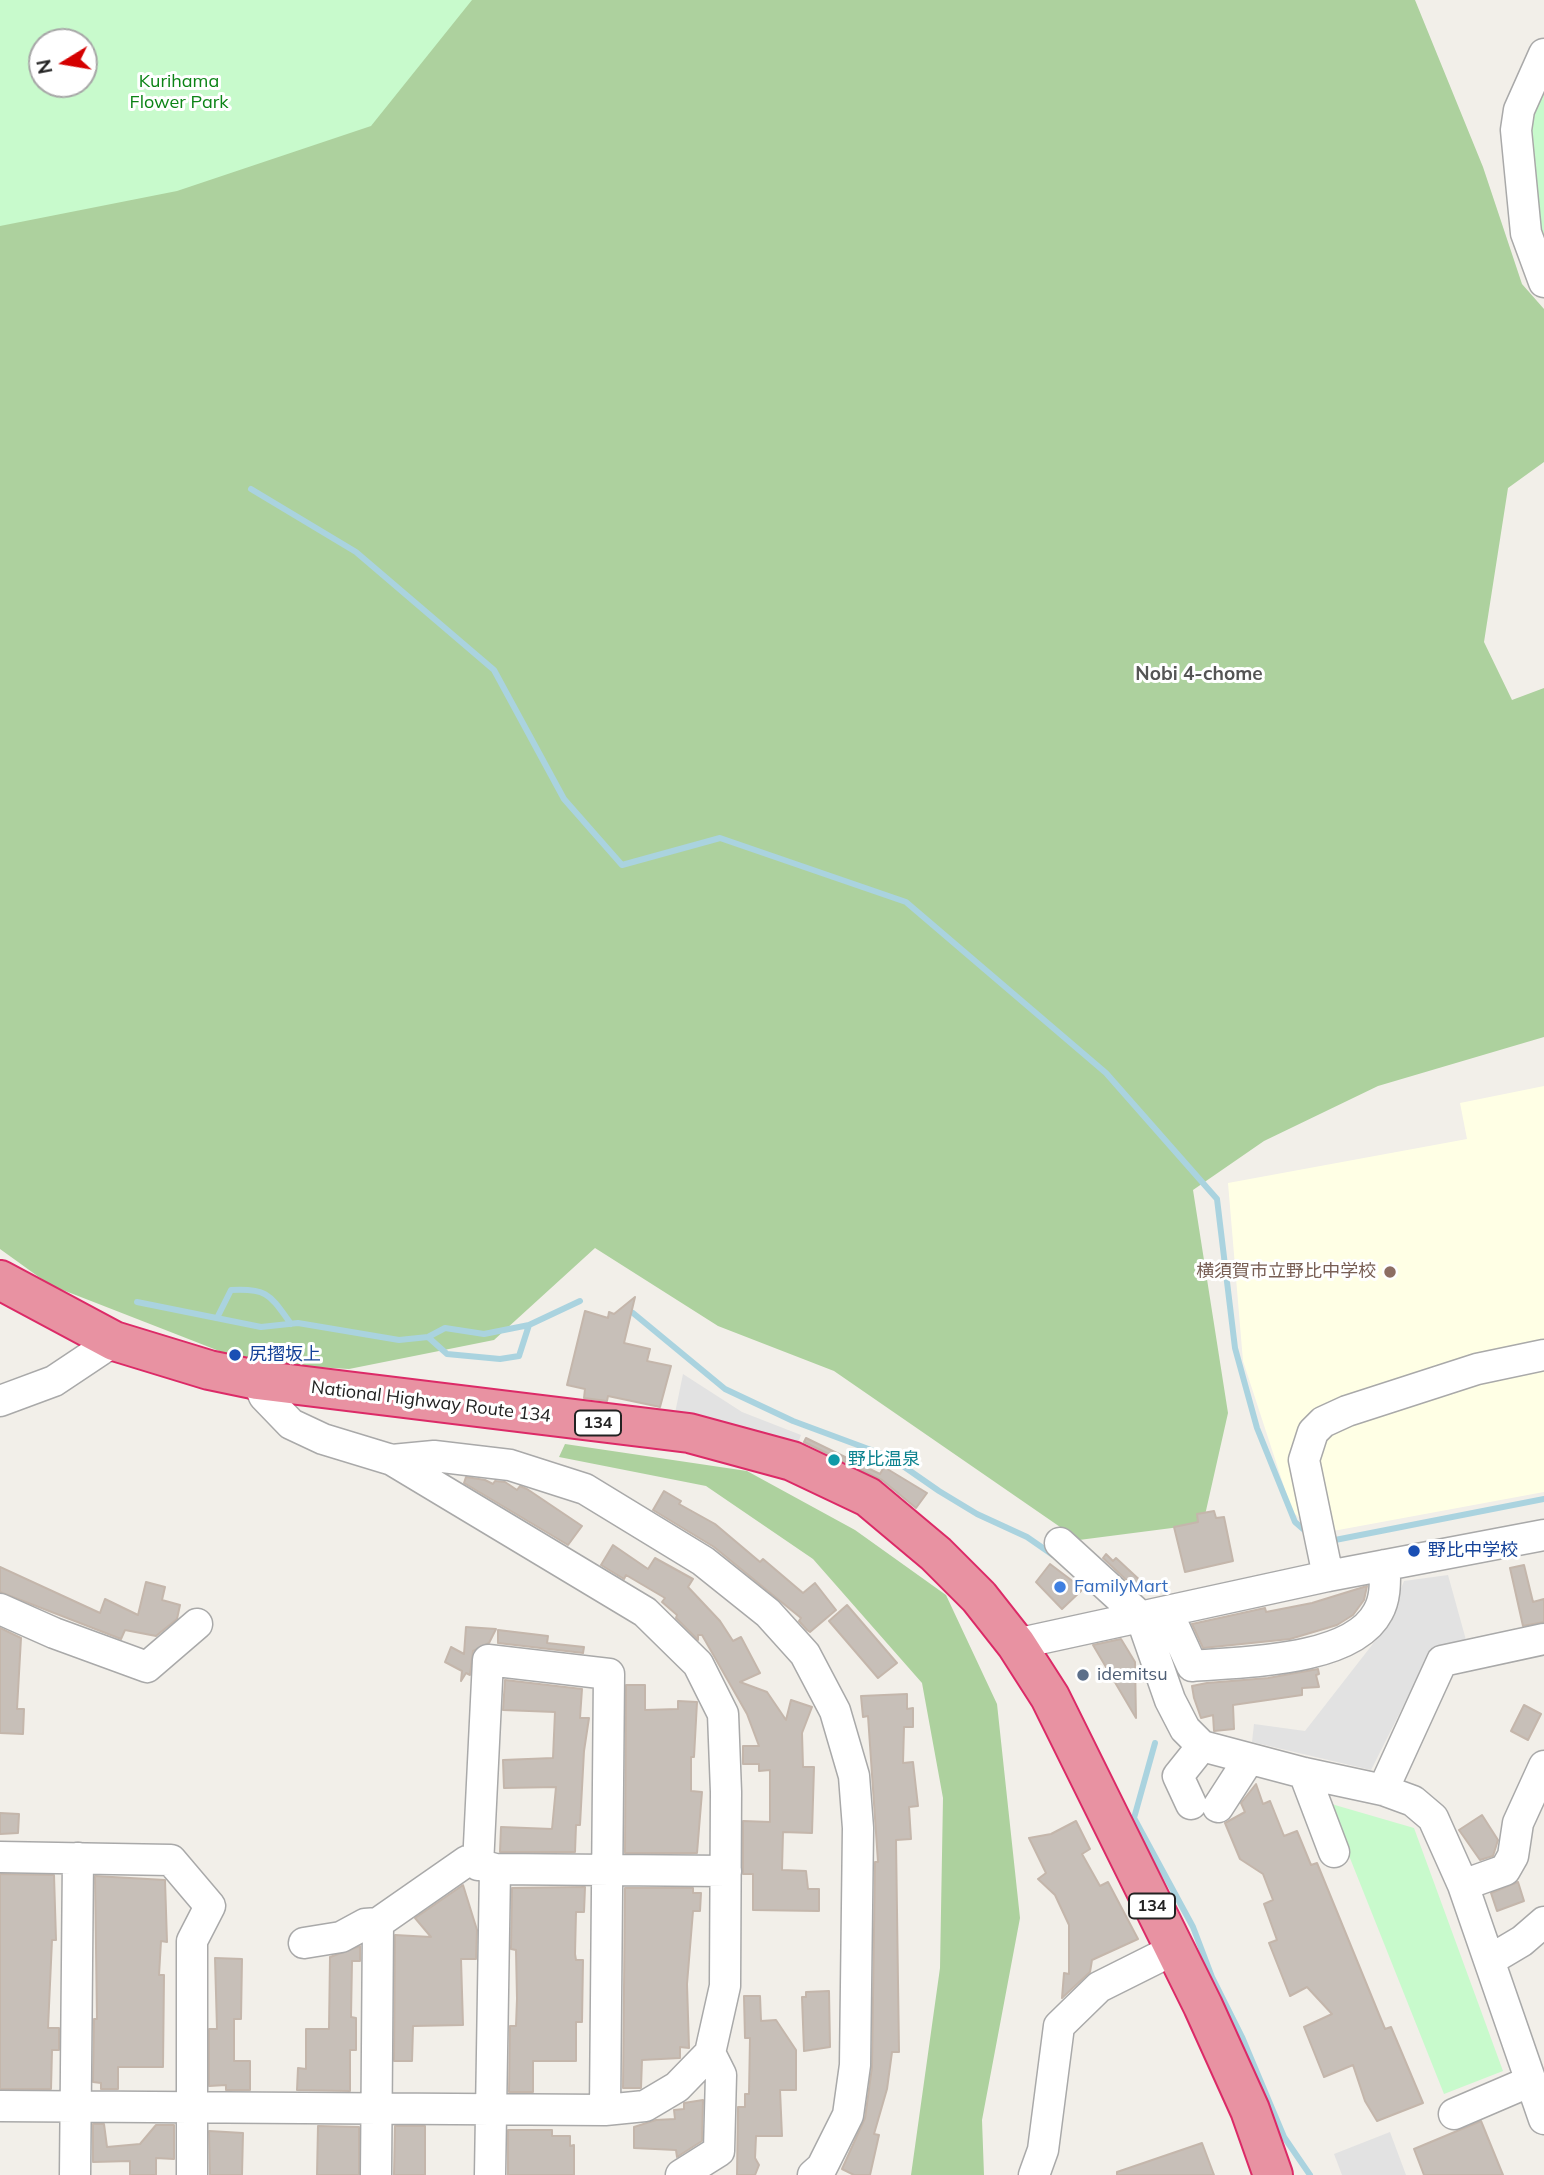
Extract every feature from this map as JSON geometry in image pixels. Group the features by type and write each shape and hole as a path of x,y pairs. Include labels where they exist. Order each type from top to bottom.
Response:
{"highway":[{"name":"National Highway Route 134","path":"0,1280 114,1341 209,1370 257,1380 689,1433 793,1461 868,1497 936,1554 979,1597 1016,1644 1050,1697 1203,2006 1250,2110 1273,2175"}],"street":[{"path":"1544,54 1519,110 1516,130 1526,233 1544,282"},
{"path":"0,1401 54,1381 114,1341"},
{"path":"1324,1551 1304,1460 1313,1432 1323,1422 1477,1369 1544,1355"},
{"path":"0,2106 605,2110 645,2106 677,2087 710,2053 725,1986 723,1714 698,1664 645,1612 392,1460 323,1439 291,1424 264,1396 257,1380"},
{"path":"392,1460 434,1456 510,1465 584,1489 703,1561 768,1613 806,1654 835,1711 843,1737 854,1776 858,1828 855,2065 848,2115 822,2167 813,2175"},
{"path":"1016,1644 1154,1614 1324,1551 1385,1565 1544,1535"},
{"path":"1060,1542 1154,1614 1192,1666 1253,1661 1329,1648 1353,1638 1378,1614 1384,1593 1385,1565"},
{"path":"0,1609 54,1633 147,1667 197,1625"},
{"path":"1154,1614 1170,1700 1185,1729 1202,1746 1304,1773 1383,1790 1413,1801 1433,1818 1463,1885 1544,2119"},
{"path":"1383,1790 1442,1661 1544,1639"},
{"path":"490,2175 488,1660 609,1674 605,2110"},
{"path":"1202,1746 1178,1776 1204,1805 1249,1759"},
{"path":"1463,1885 1505,1870 1513,1856 1518,1823 1544,1766"},
{"path":"1304,1773 1334,1852"},
{"path":"0,1857 171,1860 210,1906 192,1941 192,2175"},
{"path":"75,2175 78,1857"},
{"path":"304,1943 341,1937 365,1924 378,1923 467,1861 487,1867 726,1871"},
{"path":"1490,1960 1522,1941 1544,1922"},
{"path":"376,2175 378,1923"},
{"path":"1034,2175 1042,2150 1059,2026 1099,1987 1173,1950"},
{"path":"681,2175 719,2151 721,2075 710,2053"},
{"path":"1454,2114 1531,2081"}],"shaded area":[{"name":"横須賀市立野比中学校","path":"1544,1086 1544,1492 1333,1531 1309,1527 1292,1511 1243,1361 1228,1183 1467,1139 1460,1103"},
{"path":"683,1374 742,1412 801,1435 795,1451 674,1418"},
{"path":"1448,1575 1466,1640 1433,1647 1371,1770 1252,1742 1254,1724 1305,1731 1386,1627 1404,1581"},
{"path":"1390,2132 1406,2175 1342,2175 1334,2154"}],"green space":[{"path":"0,0 1415,0 1483,167 1522,284 1544,309 1544,462 1508,488 1484,642 1512,700 1544,688 1544,1037 1378,1086 1264,1141 1193,1190 1228,1413 1203,1524 1079,1540 834,1371 718,1326 595,1248 494,1340 349,1369 250,1363 50,1285 0,1249"},
{"name":"Kurihama Flower Park","path":"0,0 472,0 371,126 177,191 0,226"},
{"path":"1544,54 1544,282 1521,203 1534,78"},
{"path":"565,1444 747,1471 855,1530 946,1595 997,1704 1020,1918 982,2120 984,2175 911,2175 940,1968 943,1798 922,1683 813,1559 706,1486 559,1457"},
{"path":"1328,1803 1414,1828 1503,2071 1444,2094"}],"building":[{"path":"635,1297 624,1343 650,1349 647,1361 671,1366 660,1407 608,1396 607,1401 584,1398 585,1389 567,1385 585,1311 608,1318 609,1312 614,1314"},
{"path":"806,1438 880,1474 884,1467 927,1493 916,1508 882,1480 804,1442"},
{"path":"466,1477 493,1484 495,1481 505,1482 517,1490 520,1486 582,1526 568,1545 464,1483"},
{"path":"664,1491 681,1501 679,1504 715,1524 760,1562 763,1559 803,1593 815,1583 836,1610 810,1632 807,1630 799,1621 801,1618 714,1547 653,1510"},
{"path":"1214,1511 1216,1518 1224,1517 1233,1561 1185,1572 1174,1527 1198,1522 1197,1514"},
{"path":"613,1545 648,1569 655,1558 693,1579 688,1587 720,1621 733,1641 741,1637 760,1673 740,1682 767,1692 786,1720 791,1700 812,1707 802,1733 803,1767 814,1767 812,1833 783,1832 782,1870 806,1871 808,1889 819,1889 819,1911 753,1910 753,1874 743,1874 743,1821 770,1822 770,1770 759,1771 759,1764 743,1764 743,1746 759,1746 747,1714 702,1635 698,1635 698,1640 662,1602 665,1598 626,1575 624,1579 601,1565"},
{"path":"1106,1554 1113,1561 1116,1558 1144,1584 1138,1591 1103,1558"},
{"path":"1050,1564 1083,1589 1062,1609 1036,1582"},
{"path":"1524,1565 1533,1602 1544,1599 1544,1622 1523,1626 1510,1568"},
{"path":"0,1567 100,1613 105,1599 138,1615 146,1582 165,1587 162,1600 180,1605 177,1619 156,1636 125,1630 121,1639 0,1592"},
{"path":"1367,1586 1364,1600 1353,1615 1337,1625 1290,1639 1203,1648 1192,1624 1265,1608 1266,1612 1312,1603"},
{"path":"847,1605 897,1663 878,1678 829,1621"},
{"path":"466,1627 496,1629 489,1643 473,1651 470,1675 466,1673 461,1681 462,1671 445,1662 451,1647 464,1654"},
{"path":"0,1628 21,1638 17,1709 24,1709 23,1734 0,1733"},
{"path":"498,1630 548,1636 547,1643 584,1647 583,1653 498,1643"},
{"path":"1121,1639 1135,1662 1136,1718 1093,1645"},
{"path":"1318,1669 1319,1674 1316,1675 1319,1687 1302,1688 1302,1695 1233,1705 1234,1729 1214,1731 1213,1715 1201,1718 1194,1698 1192,1686 1268,1678"},
{"path":"505,1680 582,1689 580,1718 589,1718 584,1751 580,1825 576,1825 575,1852 500,1852 501,1827 552,1829 556,1787 504,1788 503,1760 553,1758 555,1712 503,1710"},
{"path":"626,1685 645,1685 645,1710 678,1709 678,1701 697,1702 694,1757 691,1757 691,1791 702,1792 697,1853 625,1853"},
{"path":"907,1694 907,1709 913,1708 913,1727 904,1727 903,1763 913,1762 918,1806 909,1807 911,1839 896,1840 899,2052 892,2052 887,2089 874,2134 879,2135 870,2175 854,2175 842,2169 865,2118 872,2067 875,1862 878,1862 868,1716 863,1717 861,1696"},
{"path":"1524,1705 1541,1714 1528,1740 1511,1731"},
{"path":"1256,1784 1263,1804 1270,1801 1284,1836 1297,1831 1311,1865 1317,1863 1385,2029 1391,2027 1423,2103 1377,2121 1365,2101 1353,2065 1324,2077 1304,2027 1332,2014 1307,1987 1290,1996 1269,1943 1277,1940 1264,1904 1273,1900 1263,1874 1240,1859 1225,1823 1245,1812 1241,1803"},
{"path":"0,1813 19,1814 18,1833 0,1834"},
{"path":"1482,1815 1498,1840 1493,1856 1480,1860 1459,1830"},
{"path":"1076,1821 1090,1849 1082,1854 1100,1886 1108,1882 1138,1939 1092,1960 1090,1972 1062,1998 1064,1973 1069,1974 1069,1925 1055,1895 1038,1879 1046,1873 1029,1838 1051,1834"},
{"path":"0,1874 54,1875 56,1940 52,1940 48,2028 59,2028 59,2050 52,2050 51,2089 0,2089"},
{"path":"95,1876 165,1880 167,1942 161,1941 159,1975 164,1975 163,2067 118,2067 118,2089 101,2089 101,2083 93,2082 94,2019 97,2019"},
{"path":"1518,1882 1524,1901 1497,1911 1491,1893"},
{"path":"463,1885 477,1930 476,1959 461,1959 463,2025 413,2026 412,2061 394,2061 395,1935 431,1937 415,1918"},
{"path":"585,1887 584,1912 576,1912 575,1954 576,1960 583,1960 582,2022 576,2022 576,2061 533,2061 533,2092 509,2092 510,2026 516,2026 517,1999 516,1950 511,1949 512,1888"},
{"path":"625,1888 693,1888 693,1893 701,1893 700,1911 693,1911 687,1984 689,2048 680,2047 680,2058 642,2060 641,2088 623,2088"},
{"path":"360,1946 360,1961 352,1961 351,2017 356,2018 356,2050 350,2050 350,2091 297,2090 298,2068 306,2069 306,2029 329,2029 330,1957"},
{"path":"215,1958 242,1959 241,2019 234,2019 234,2061 250,2061 250,2090 226,2090 226,2085 209,2086 209,2029 217,2029"},
{"path":"829,1991 830,2047 804,2051 802,1997 806,1997 806,1992"},
{"path":"744,1996 760,1996 761,2021 776,2020 796,2050 796,2090 780,2090 782,2136 756,2136 755,2158 759,2165 755,2175 737,2175 738,2107 745,2107 745,2094 749,2094 750,2038 745,2038"},
{"path":"703,2100 702,2141 677,2157 676,2150 634,2148 634,2127 656,2120 675,2119 674,2110 684,2109 684,2103"},
{"path":"1481,2121 1503,2175 1424,2175 1414,2149"},
{"path":"93,2124 104,2124 107,2147 140,2144 156,2125 174,2125 174,2159 156,2158 156,2175 130,2175 130,2161 93,2162"},
{"path":"318,2126 359,2127 359,2175 317,2175"},
{"path":"395,2126 425,2126 425,2175 394,2175"},
{"path":"508,2130 552,2130 552,2136 570,2136 570,2146 574,2145 574,2175 508,2175"},
{"path":"209,2131 243,2133 242,2175 210,2175"},
{"path":"1202,2143 1214,2175 1117,2175 1117,2172"}],"waterway":[{"path":"251,489 356,552 494,670 564,799 622,865 720,838 906,902 1106,1073 1217,1199 1235,1348 1257,1428 1295,1522 1310,1535"},
{"path":"218,1316 231,1290 253,1290 273,1300 291,1324"},
{"path":"137,1302 261,1327 298,1323 399,1340 428,1337 447,1354 500,1359 519,1356 529,1325 580,1301"},
{"path":"633,1313 725,1389 793,1421 890,1457 977,1514 1027,1537 1053,1555"},
{"path":"428,1337 445,1328 484,1334 529,1325"},
{"path":"1330,1541 1544,1499"},
{"path":"1155,1743 1134,1818 1193,1927 1212,1977 1242,2037 1284,2137 1310,2175"}],"place":[{"name":"横須賀市立野比中学校","path":"1390,1272"},
{"name":"尻摺坂上","path":"235,1355"},
{"name":"野比温泉","path":"834,1460"},
{"name":"野比中学校","path":"1414,1551"},
{"name":"FamilyMart","path":"1060,1587"},
{"name":"idemitsu","path":"1083,1675"}],"district":[{"name":"Nobi 4-chome","path":"1199,674"}]}
